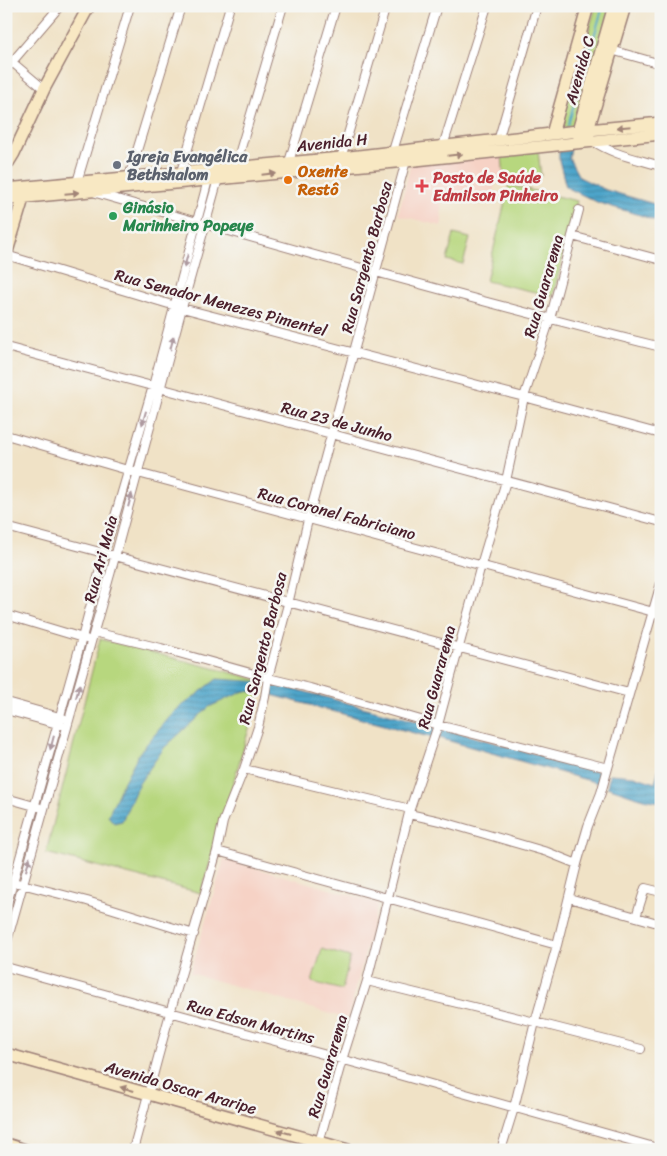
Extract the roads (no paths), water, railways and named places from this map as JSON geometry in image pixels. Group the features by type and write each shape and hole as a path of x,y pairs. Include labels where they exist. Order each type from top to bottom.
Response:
{"street":[{"path":"6,68 9,59 60,6"},
{"path":"6,166 44,88 89,6"},
{"path":"77,182 130,6"},
{"path":"129,177 181,6"},
{"path":"181,177 230,6"},
{"path":"235,168 283,6"},
{"path":"289,162 336,6"},
{"path":"341,158 386,6"},
{"path":"393,151 436,6"},
{"path":"443,146 487,6"},
{"path":"498,141 537,6"},
{"name":"Avenida C","path":"552,134 588,6"},
{"name":"Avenida C","path":"586,137 614,6"},
{"name":"Avenida C","path":"586,137 625,6"},
{"path":"612,50 661,64"},
{"path":"9,59 44,88"},
{"name":"Avenida H","path":"6,189 25,192 91,191 235,168 393,151 407,155 443,146 552,134 586,137 661,123"},
{"name":"Avenida H","path":"6,199 25,192 77,182 129,177 181,177 213,180 407,155 586,137 661,134"},
{"path":"586,137 623,155 661,166"},
{"name":"Rua Sargento Barbosa","path":"132,1150 194,934 226,813 244,769 258,727 268,678 308,520 407,155"},
{"name":"Rua Ari Maia","path":"6,945 138,473 197,222 213,180"},
{"name":"Rua Ari Maia","path":"178,307 205,224 213,180"},
{"path":"91,191 376,272 661,347"},
{"path":"6,255 25,192"},
{"name":"Rua Guararema","path":"318,1146 367,981 409,812 438,725 481,565 506,481 524,398 550,319 579,210"},
{"path":"572,236 661,260"},
{"name":"Rua Senador Menezes Pimentel","path":"6,255 178,307 661,434"},
{"name":"Rua 23 de Junho","path":"6,346 661,522"},
{"name":"Rua Ari Maia","path":"6,907 10,881 59,720 128,470 157,387"},
{"name":"Rua Coronel Fabriciano","path":"6,435 308,520 661,614"},
{"path":"6,527 288,604 629,693"},
{"path":"501,1150 514,1108 577,864 588,826 601,794 661,583"},
{"path":"6,615 82,638 93,636 161,648 438,725 608,768"},
{"path":"6,702 68,723"},
{"path":"6,710 59,720"},
{"path":"244,769 409,812 547,852 577,864"},
{"path":"6,798 44,809"},
{"path":"217,851 557,945"},
{"path":"10,881 87,901 194,934"},
{"path":"636,917 645,888 661,892"},
{"path":"569,898 661,924"},
{"name":"Rua Edson Martins","path":"6,968 388,1072 661,1149"},
{"path":"367,981 641,1049"},
{"name":"Avenida Oscar Araripe","path":"6,1054 318,1146 348,1150"},
{"path":"6,1144 25,1150"}],"water":[{"path":"571,148 569,158 579,177 606,190 661,206 661,223 599,203 566,187 559,160 559,151"},
{"path":"217,679 264,682 261,693 244,691 209,707 164,748 138,785 122,821 114,823 108,816 139,753 174,712"},
{"path":"271,683 424,723 435,727 433,738 268,694"},
{"path":"442,728 604,773 601,784 439,738"},
{"path":"661,760 661,802 643,799 607,787 610,774 634,776 655,783"}],"waterway":[{"path":"568,125 603,6"}],"place":[{"name":"Igreja Evangélica Bethshalom","path":"117,165"},
{"name":"Oxente Restô","path":"288,180"},
{"name":"Posto de Saúde Edmilson Pinheiro","path":"422,186"},
{"name":"Ginásio Marinheiro Popeye","path":"113,216"}]}
